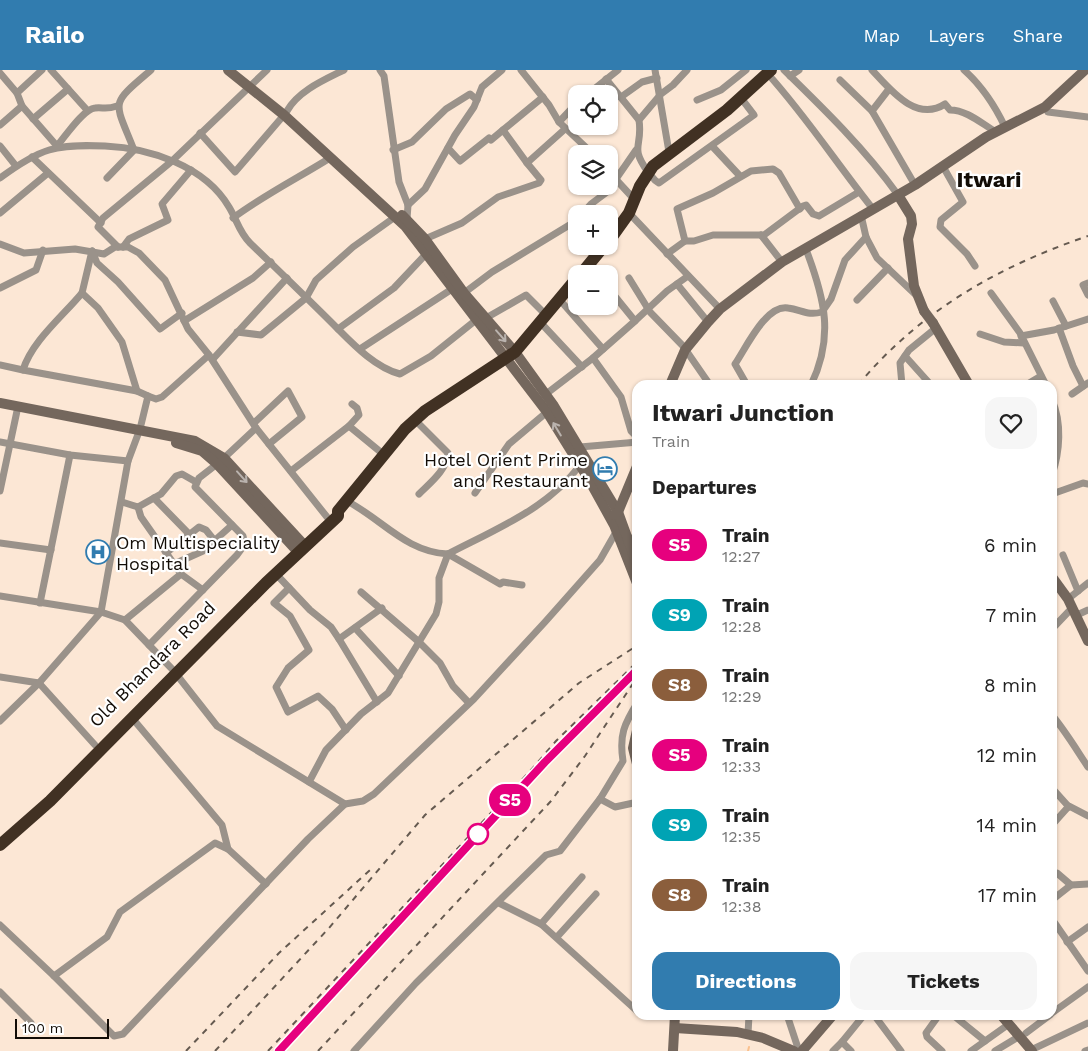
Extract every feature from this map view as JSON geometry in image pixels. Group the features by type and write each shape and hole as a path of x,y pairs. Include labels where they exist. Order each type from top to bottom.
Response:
{"highway":[{"path":"618,228 628,214 649,172 669,152 709,125 769,71"},
{"path":"347,501 383,454 415,420 511,355 568,288"},
{"name":"Old Bhandara Road","path":"0,834 86,759 95,745 174,672 270,569 299,547 347,501"},
{"path":"0,845 50,801 86,759 133,719 174,672 276,574 299,547"}],"main road":[{"path":"228,70 253,86 285,113 425,239 481,319"},
{"path":"239,70 253,86"},
{"path":"1047,109 1085,70"},
{"path":"673,380 687,353 722,311 783,264 899,197 1001,132 1047,109 1088,74"},
{"path":"285,113 330,158 395,217 406,223 452,289 481,319 546,394 580,447 616,521"},
{"path":"899,197 911,216 912,224 908,239 914,286 924,311 966,380"},
{"path":"783,264 807,252 863,217"},
{"path":"679,380 687,353"},
{"path":"511,355 616,521 629,543 632,557"},
{"path":"0,403 139,431 202,451 221,461 299,547"},
{"path":"0,408 139,431"},
{"path":"616,521 632,480"},
{"path":"616,521 632,492"},
{"path":"1057,585 1072,608 1088,641"},
{"path":"673,1051 675,1020"},
{"path":"801,1051 829,1020"},
{"path":"1009,1020 1023,1034 1034,1050"},
{"path":"675,1028 748,1034 794,1051"}],"street":[{"path":"17,92 42,70"},
{"path":"51,70 87,110"},
{"path":"134,150 117,106 120,97 151,70"},
{"path":"267,70 253,86 200,133 172,161 130,194 98,227 121,247 139,254 165,280 182,313 184,321 211,357 255,425 291,471 332,517"},
{"path":"200,133 235,172 285,113 292,101 323,80 344,70"},
{"path":"380,70 384,76 399,182 408,205 406,223"},
{"path":"408,205 425,189 477,100 482,87 502,70"},
{"path":"521,70 543,97 558,122 583,145"},
{"path":"599,85 618,70"},
{"path":"639,120 661,94 673,85 687,70"},
{"path":"697,100 721,90 746,70"},
{"path":"784,70 814,97 879,169 899,197"},
{"path":"790,76 799,70"},
{"path":"872,70 889,89 909,106 920,110 932,110 945,104 950,110 956,110 1001,132"},
{"path":"964,70 979,83 981,90 1000,114 1001,132"},
{"path":"769,71 824,142 844,173 875,211"},
{"path":"0,73 17,92 22,106 57,146"},
{"path":"621,97 656,74 661,94 669,152"},
{"path":"606,79 639,120 641,134 636,150 618,178"},
{"path":"840,80 872,111 916,186"},
{"path":"872,111 889,89"},
{"path":"33,119 68,90"},
{"path":"393,150 412,142 446,109 470,94 477,100"},
{"path":"448,148 460,161 489,138 491,140 504,130 543,97"},
{"path":"636,150 638,159 658,183 754,115 741,98"},
{"path":"0,124 22,106"},
{"path":"57,146 87,110 96,107 104,110 117,106"},
{"path":"1047,109 1088,117"},
{"path":"558,122 568,112"},
{"path":"527,163 566,129"},
{"path":"425,239 462,223 498,197 539,183 541,180 504,130"},
{"path":"0,178 32,157 57,146 78,145 147,151 191,170 216,191 230,208 249,242 338,329 387,370 400,374 431,356 481,319 526,295 582,366"},
{"path":"0,146 16,166"},
{"path":"712,146 740,176"},
{"path":"106,178 134,150"},
{"path":"32,157 101,223"},
{"path":"234,218 258,200 285,186 330,158"},
{"path":"685,241 678,209 713,193 751,171 774,168 779,173 800,209"},
{"path":"944,168 951,185 963,202 941,220 940,227 967,254 975,266"},
{"path":"0,244 24,253 43,250 92,251 104,254 121,247 130,239 168,220 162,204 191,170"},
{"path":"0,213 48,173"},
{"path":"618,183 634,199"},
{"path":"667,254 685,241 694,241 713,235 764,235 806,205 813,214 819,216 859,192"},
{"path":"590,205 603,195"},
{"path":"628,214 722,311"},
{"path":"237,332 261,335 306,298 316,280 353,247 395,217"},
{"path":"863,217 866,238 877,258 919,298"},
{"path":"464,293 492,272 568,226"},
{"path":"761,235 783,264"},
{"path":"743,380 735,364 756,330 772,311 788,308 808,315 822,312 831,299 846,260 866,238"},
{"path":"0,288 36,270 43,250"},
{"path":"23,370 26,360 36,346 82,293 92,251"},
{"path":"92,251 97,263 118,282 160,330 182,313"},
{"path":"807,252 819,282 824,308 826,336 820,365 813,380"},
{"path":"338,329 394,288 426,254"},
{"path":"184,321 254,278 271,262"},
{"path":"857,300 888,268"},
{"path":"546,394 594,358 647,309 688,276"},
{"path":"0,365 138,391 156,398 162,397 211,357 287,278"},
{"path":"629,278 647,309 687,353 706,380"},
{"path":"1088,283 1084,285 1088,294"},
{"path":"677,284 710,324"},
{"path":"360,349 452,289"},
{"path":"82,293 98,308 122,342 138,391"},
{"path":"991,293 1022,340 1043,380"},
{"path":"559,299 604,349"},
{"path":"618,300 635,321"},
{"path":"1053,301 1063,327 1073,366 1086,385 1072,394"},
{"path":"980,334 1004,342 1022,340 1088,319"},
{"path":"902,380 900,363 934,326"},
{"path":"905,356 927,380"},
{"path":"594,358 621,397 632,432"},
{"path":"1034,380 1041,376"},
{"path":"149,645 237,555 245,544 243,536 195,487 196,482 221,461 288,391 302,417 270,444"},
{"path":"0,721 39,683 101,612 128,461 139,431 148,396"},
{"path":"291,471 349,426 359,415 357,408 352,404"},
{"path":"0,491 17,411"},
{"path":"1057,411 1059,416 1057,460"},
{"path":"475,494 509,444 547,412"},
{"path":"415,420 448,453 448,460 436,478 419,494"},
{"path":"349,426 383,454"},
{"path":"580,447 632,441"},
{"path":"0,442 70,455 128,461"},
{"path":"40,603 70,455"},
{"path":"309,782 326,750 388,693 399,676 436,614 439,602 439,578 448,554 511,521 539,503 570,478 580,465"},
{"path":"122,502 138,507 166,489 176,476 187,475 196,482"},
{"path":"1057,492 1083,483 1088,484"},
{"path":"154,498 190,535"},
{"path":"347,501 366,511 402,539 430,553 448,554 500,584 504,582 522,585"},
{"path":"138,507 141,517 181,574 203,590"},
{"path":"0,596 101,612 125,620 174,672 217,726 345,804 364,802 469,703 600,560 616,521"},
{"path":"174,564 202,551 232,525"},
{"path":"166,553 199,527 203,527 214,540"},
{"path":"0,543 51,550"},
{"path":"1063,554 1078,591"},
{"path":"125,620 181,574"},
{"path":"276,574 331,628 377,702"},
{"path":"1057,624 1072,608 1078,591 1088,584"},
{"path":"289,588 274,603 290,616 309,650 288,668 276,687 288,712 318,696 332,709 346,730"},
{"path":"361,592 382,608 419,642 440,664 453,686 469,703"},
{"path":"339,639 382,608"},
{"path":"1072,608 1088,610"},
{"path":"355,628 399,676"},
{"path":"0,677 39,683 95,745"},
{"path":"354,1051 416,983 546,855 560,851 600,799 623,761 620,742 626,721 632,712"},
{"path":"133,719 222,825 228,849"},
{"path":"1057,721 1073,741 1074,748 1088,767"},
{"path":"1057,794 1069,807 1088,816"},
{"path":"600,799 615,807 632,803"},
{"path":"0,925 114,1036 123,1034 345,804"},
{"path":"1057,820 1069,807"},
{"path":"54,976 107,937 120,912 127,906 214,843 228,849 266,884"},
{"path":"1057,873 1071,884 1088,884"},
{"path":"541,924 582,877"},
{"path":"1057,896 1071,884"},
{"path":"557,938 596,894"},
{"path":"499,903 541,924 632,1006"},
{"path":"1057,927 1088,971"},
{"path":"1067,942 1088,927"},
{"path":"1057,1010 1088,987"},
{"path":"0,992 31,1023"},
{"path":"748,1034 749,1020"},
{"path":"789,1020 801,1051"},
{"path":"833,1051 860,1020"},
{"path":"878,1020 901,1051"},
{"path":"935,1020 926,1033 927,1037 942,1051"},
{"path":"959,1020 985,1041"},
{"path":"971,1051 1009,1020"},
{"path":"995,1051 1043,1020"},
{"path":"1034,1050 1088,1023"},
{"path":"842,1042 851,1051"}],"waterway":[{"path":"748,1051 749,1047"}],"railway":[{"path":"863,380 907,335 962,294 1022,262 1088,236"},
{"path":"215,1051 329,928 425,815 579,683 632,649"},
{"path":"268,1051 556,741 632,667"},
{"path":"318,1051 551,801 585,756 632,685"},
{"path":"186,1051 279,953 370,870"}],"train":[{"name":"S5","path":"279,1051 545,762 632,675"}],"place":[{"name":"Hotel Orient Prime and Restaurant","path":"605,469"},
{"name":"Om Multispeciality Hospital","path":"98,552"}],"district":[{"name":"Itwari","path":"989,179"}]}
